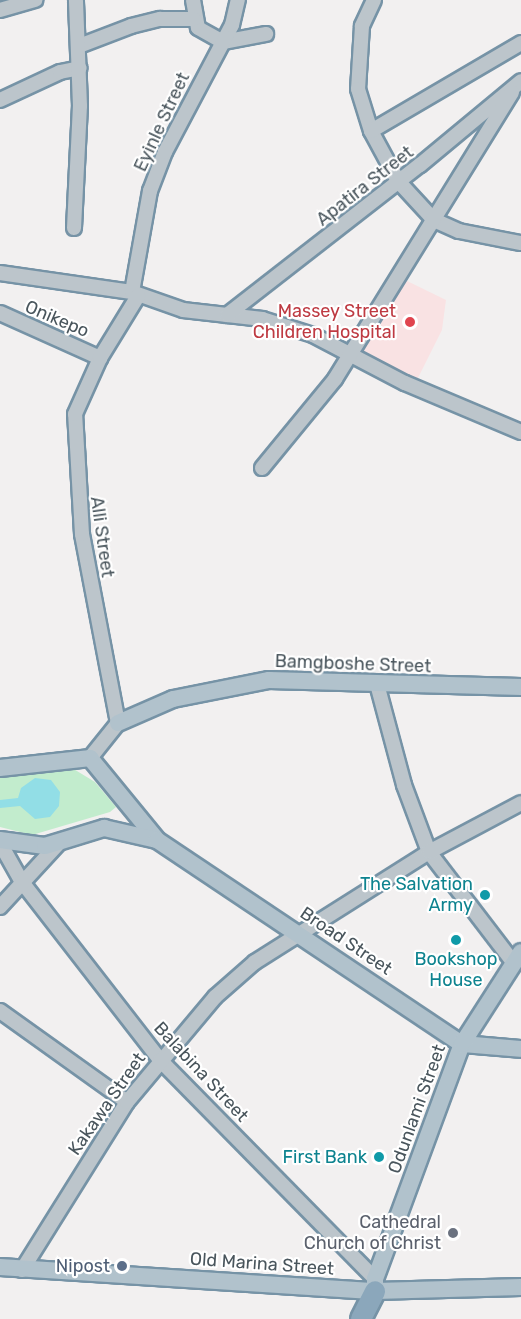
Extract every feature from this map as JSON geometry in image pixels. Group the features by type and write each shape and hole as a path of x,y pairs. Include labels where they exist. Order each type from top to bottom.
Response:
{"highway":[{"path":"361,1319 375,1285"}],"main road":[{"name":"Bamgboshe Street","path":"118,723 173,699 269,680 521,687"},
{"path":"0,768 90,758"},
{"name":"Broad Street","path":"90,758 157,840 301,933 462,1044 521,1049"},
{"name":"Broad Street","path":"0,841 25,846 61,841 104,828 157,840"},
{"name":"Odunlami Street","path":"375,1285 462,1044 517,957"},
{"name":"Old Marina Street","path":"0,1267 22,1270 375,1285 521,1287"}],"street":[{"path":"0,10 36,0"},
{"path":"74,228 80,69 76,0"},
{"path":"193,0 194,19 206,34 223,42 266,33"},
{"name":"Eyinle Street","path":"135,294 150,191 165,152 223,42 238,0"},
{"path":"375,0 362,26 357,60 358,89 371,131 398,181 434,220 459,231 521,243"},
{"path":"79,46 131,26 160,19 194,19"},
{"path":"371,131 521,43"},
{"path":"0,99 60,72 80,69"},
{"path":"262,468 317,404 516,87"},
{"name":"Apatira Street","path":"227,315 516,87"},
{"path":"0,273 135,294 183,310 262,320 313,335 405,383 521,432"},
{"name":"Alli Street","path":"118,723 82,534 74,453 75,414 100,358 135,294"},
{"name":"Onikepo","path":"0,313 100,358"},
{"path":"377,684 405,785 429,852 517,957"},
{"path":"90,758 118,723"},
{"name":"Kakawa Street","path":"22,1270 127,1102 215,997 255,962 429,852 521,804"},
{"name":"Balabina Street","path":"0,841 22,882 160,1060 375,1285"},
{"path":"0,907 61,841"},
{"path":"0,1011 127,1102"}],"shaded area":[{"name":"Massey Street Children Hospital","path":"403,279 446,300 442,330 417,380 360,351"}],"green space":[{"path":"72,768 95,782 116,807 110,812 32,835 0,827 0,777"}],"water":[{"path":"35,778 51,780 60,792 59,806 50,817 35,819 20,806 0,808 0,800 18,798 21,788"}],"place":[{"name":"Massey Street Children Hospital","path":"410,322"},
{"name":"The Salvation Army","path":"485,895"},
{"name":"Bookshop House","path":"456,940"},
{"name":"First Bank","path":"379,1157"},
{"name":"Cathedral Church of Christ","path":"453,1233"},
{"name":"Nipost","path":"122,1266"}]}
